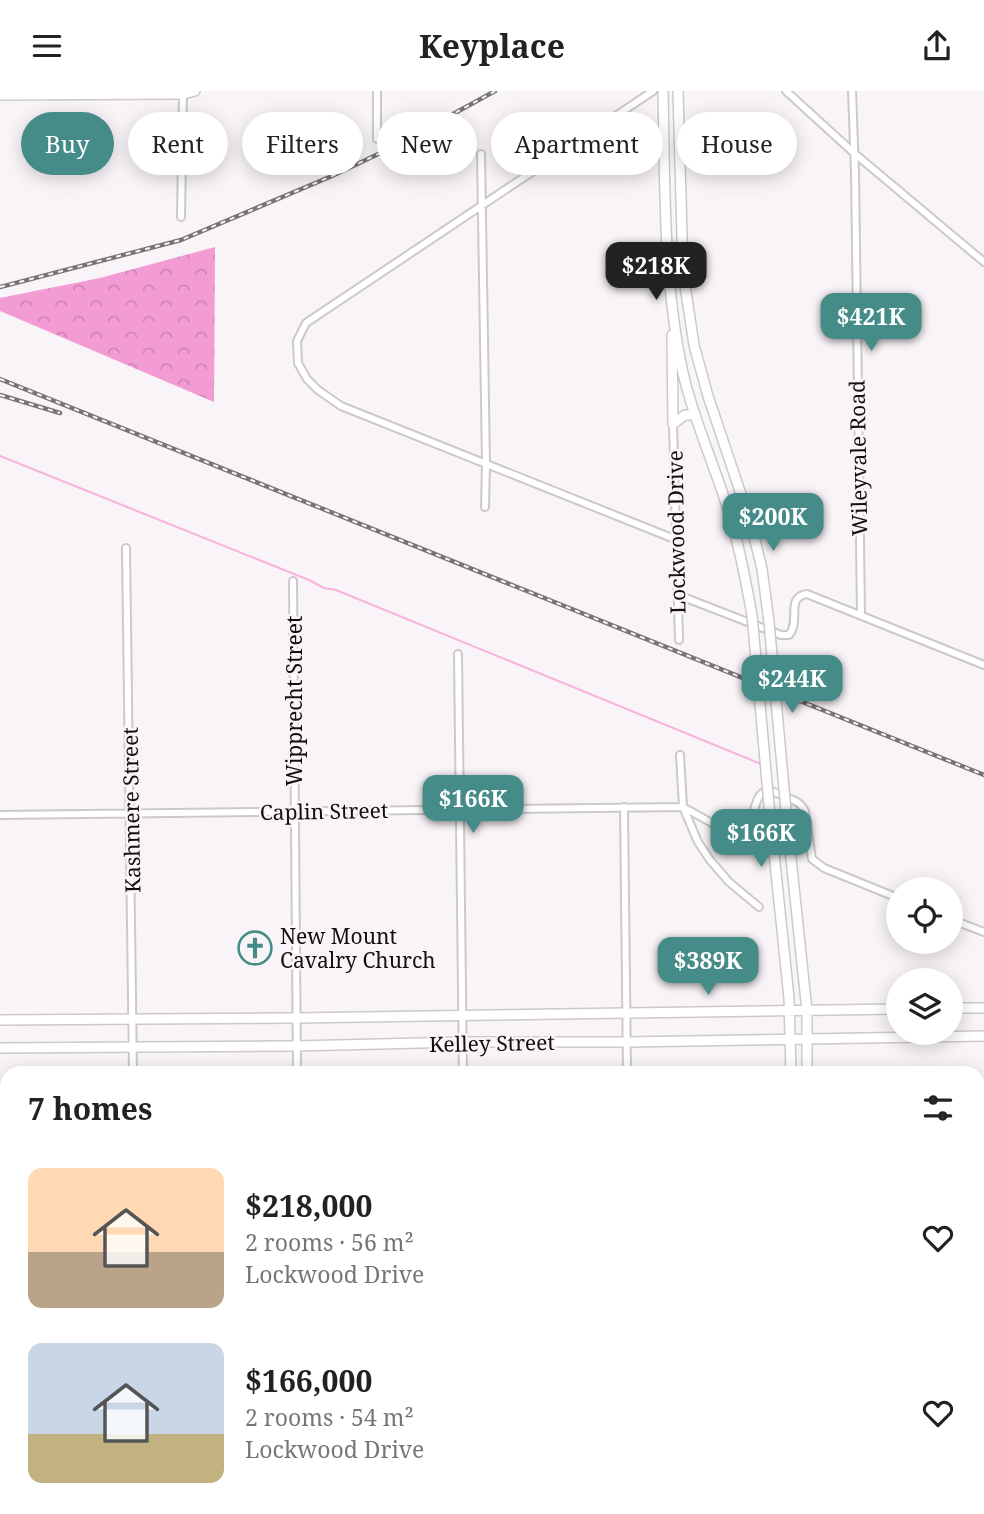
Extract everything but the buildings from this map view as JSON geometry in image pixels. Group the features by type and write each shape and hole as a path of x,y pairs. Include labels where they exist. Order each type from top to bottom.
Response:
{"main road":[{"path":"0,96 195,91"},
{"name":"Lockwood Drive","path":"663,91 667,264 672,306 694,415 730,515 752,615 790,1011 791,1066"},
{"path":"678,91 683,272 694,345 751,524 762,569 807,1010 807,1066"},
{"path":"665,198 681,197"},
{"path":"672,306 673,424"},
{"path":"685,380 697,379 702,374"},
{"path":"673,424 685,415 694,415"},
{"path":"963,1009 984,1008"},
{"name":"Kelley Street","path":"0,1020 886,1009"},
{"name":"Kelley Street","path":"0,1048 984,1036"}],"street":[{"path":"377,91 377,112"},
{"path":"653,91 306,323 297,341 297,351 298,363 307,379 341,406 677,540"},
{"path":"786,91 854,153 984,262"},
{"name":"Wileyvale Road","path":"852,91 860,615"},
{"path":"181,217 183,92"},
{"path":"481,154 485,507"},
{"name":"Lockwood Drive","path":"673,424 679,640"},
{"name":"Kashmere Street","path":"126,548 133,1066"},
{"name":"Wipprecht Street","path":"293,582 297,1066"},
{"path":"678,595 781,635 789,635 793,630 797,597 802,594 813,596 984,665"},
{"path":"458,654 463,1066"},
{"path":"680,755 683,807 698,842 729,882 759,907"},
{"name":"Caplin Street","path":"0,815 683,807 733,832 741,831 747,825 758,799 766,791 771,791 803,806 812,859 824,868 886,893"},
{"path":"624,807 627,1066"},
{"path":"963,924 984,932"}],"green space":[{"path":"215,247 214,402 0,311 0,298 100,278"}],"waterway":[{"path":"0,456 761,764"}],"railway":[{"path":"0,287 181,240 332,176 393,147 495,91"},
{"path":"0,379 984,775"},
{"path":"0,395 60,413"}],"place":[{"name":"New Mount Cavalry Church","path":"255,948"}]}
